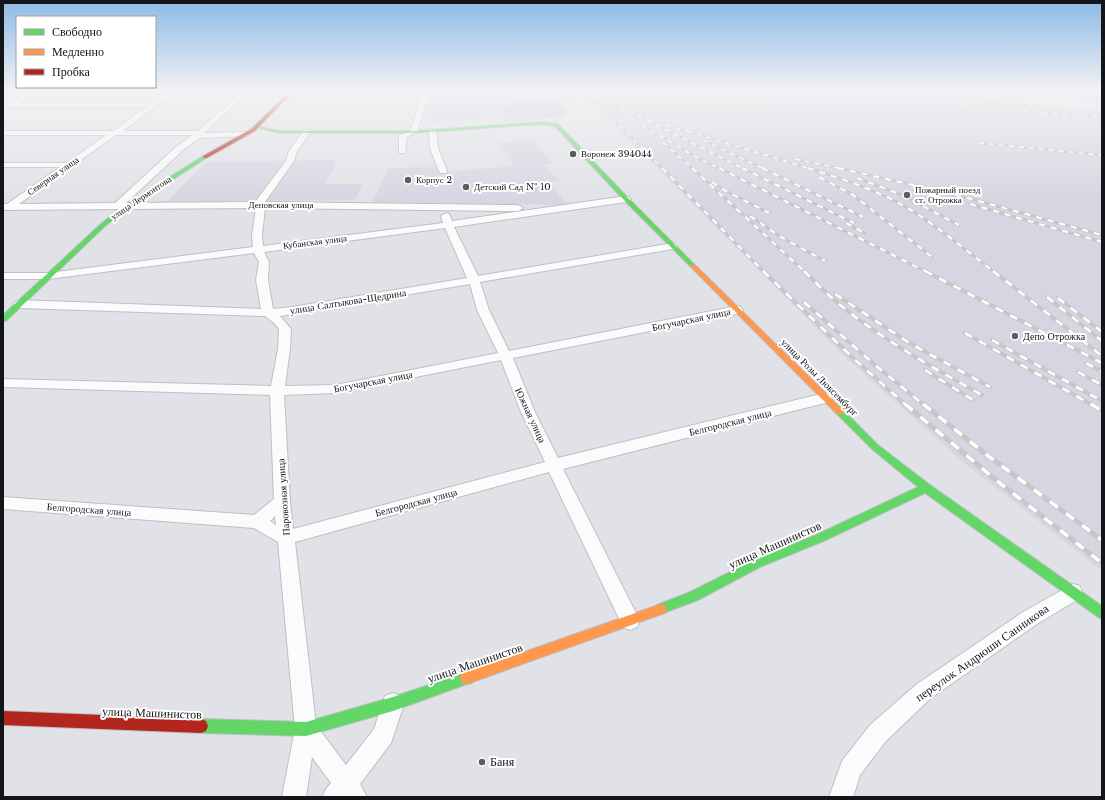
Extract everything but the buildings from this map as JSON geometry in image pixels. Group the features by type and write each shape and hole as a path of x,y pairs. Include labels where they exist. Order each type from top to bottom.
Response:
{"street":[{"name":"Северная улица","path":"6,207 122,127"},
{"path":"118,205 179,149 206,127"},
{"name":"улица Лермонтова","path":"3,319 104,224 129,205 255,127"},
{"path":"257,127 274,132 432,131 434,148 443,171"},
{"path":"402,151 403,136 413,132 415,127"},
{"name":"улица Розы Люксембург","path":"432,131 486,127"},
{"name":"улица Розы Люксембург","path":"559,127 626,199 875,447 926,488 1102,613"},
{"path":"3,133 116,132 198,135 245,134"},
{"path":"268,313 262,280 264,262 258,250 257,235 260,205 290,161 293,151 308,132"},
{"path":"3,165 68,165"},
{"name":"Кубанская улица","path":"3,276 48,276 448,225 626,199"},
{"name":"Деповская улица","path":"6,207 260,205 444,206 559,209"},
{"name":"Южная улица","path":"444,206 448,225 474,280 483,310 505,355 528,412 630,621"},
{"name":"улица Салтыкова-Щедрина","path":"19,304 268,313 292,311 673,246"},
{"name":"Богучарская улица","path":"3,383 277,391 335,389 505,355 632,332 737,310"},
{"name":"Паровозная улица","path":"268,313 278,320 285,329 284,349 277,391 282,501 306,729 294,797"},
{"name":"Белгородская улица","path":"3,503 257,522 285,538 555,465 825,398"},
{"name":"улица Машинистов","path":"3,718 261,729 306,729 393,704 630,621 694,596 756,564 822,537 926,488"},
{"path":"257,522 282,501"},
{"name":"переулок Андрюши Санникова","path":"841,797 850,769 878,733 924,690 1030,618 1073,592"},
{"path":"306,729 345,793 383,735 393,704"}],"shaded area":[{"path":"617,127 1102,127 1102,571 962,461 846,358"},
{"name":"Детский Сад № 10","path":"532,139 553,164 544,165 559,181 549,182 533,165 568,205 373,202 388,168 437,167 438,172 517,166 513,165 499,143"},
{"path":"336,160 334,164 336,164 325,184 363,184 355,200 167,202 206,162"}],"railway":[{"path":"621,127 662,168"},
{"path":"646,127 696,157 721,169"},
{"path":"661,127 743,168"},
{"path":"674,127 691,132"},
{"path":"687,131 810,169"},
{"path":"703,140 764,169"},
{"path":"663,142 693,169"},
{"path":"979,143 1102,155"},
{"path":"795,159 842,169"},
{"path":"662,168 763,271"},
{"path":"692,168 805,272"},
{"path":"743,168 854,223"},
{"path":"762,168 863,217"},
{"path":"838,168 953,194 1102,235"},
{"path":"721,169 925,271"},
{"path":"810,169 872,190 908,208 941,231 994,272"},
{"path":"819,177 853,195 932,257"},
{"path":"857,178 902,195 959,225"},
{"path":"712,182 724,190 769,213"},
{"path":"970,204 1102,242"},
{"path":"750,216 781,237 825,261"},
{"path":"846,223 868,235"},
{"path":"763,271 853,358 906,405"},
{"path":"804,271 839,304 878,333 929,365 982,395"},
{"path":"925,271 1102,363"},
{"path":"993,271 1102,356"},
{"path":"835,294 911,344 990,387"},
{"path":"1047,297 1102,341"},
{"path":"1058,298 1102,332"},
{"path":"804,302 875,365 924,405"},
{"path":"965,333 1092,405"},
{"path":"992,340 1102,401"},
{"path":"1086,363 1102,372"},
{"path":"925,370 973,400"},
{"path":"1078,372 1102,385"},
{"path":"905,404 996,480 1102,563"},
{"path":"923,404 987,455 1102,540"},
{"path":"1091,404 1102,411"}],"traffic: fast":[{"path":"258,127 280,132 413,132 480,127"},
{"path":"558,127 626,199 693,266"},
{"path":"3,319 104,224 129,205 205,157"},
{"path":"840,412 875,447 926,488 1102,613"},
{"path":"661,609 694,596 756,564 822,537 926,488"},
{"path":"201,726 306,729 393,704 467,678"}],"traffic: slow":[{"path":"693,266 840,412"},
{"path":"467,678 661,609"}],"traffic: jam":[{"path":"205,157 256,127"},
{"path":"3,718 201,726"}],"place":[{"name":"Воронеж 394044","path":"573,154"},
{"name":"Корпус 2","path":"408,180"},
{"name":"Детский Сад № 10","path":"466,187"},
{"name":"Пожарный поезд ст. Отрожка","path":"907,195"},
{"name":"Депо Отрожка","path":"1015,336"},
{"name":"Баня","path":"482,762"}]}
